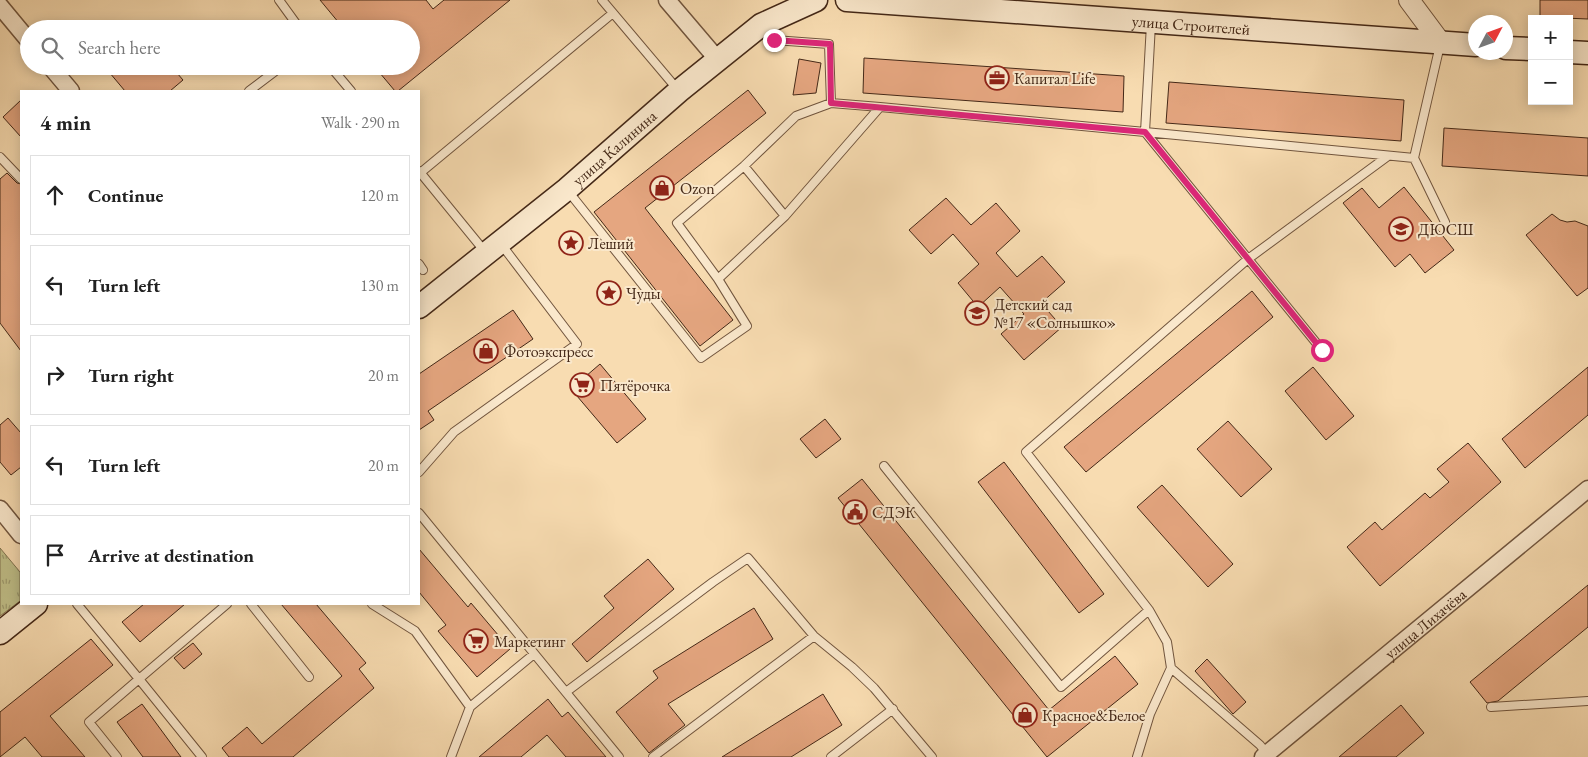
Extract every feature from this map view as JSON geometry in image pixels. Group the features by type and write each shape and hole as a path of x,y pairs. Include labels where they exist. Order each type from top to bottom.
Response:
{"main road":[{"name":"улица Калинина","path":"420,306 567,190 679,91 761,25 816,0"},
{"name":"улица Строителей","path":"847,0 1468,45"},
{"path":"1513,48 1528,49"},
{"path":"1573,52 1588,53"},
{"path":"0,634 35,605"}],"street":[{"path":"667,0 718,60"},
{"path":"1409,0 1441,43"},
{"path":"0,6 20,30"},
{"path":"58,75 70,90"},
{"name":"улица Лихачёва","path":"1266,756 1588,489"},
{"path":"0,509 20,534"}],"lane":[{"path":"278,0 293,20"},
{"path":"602,0 679,91"},
{"path":"420,172 613,13"},
{"path":"1151,22 1145,132 1322,350"},
{"path":"761,25 774,40 830,44 831,103"},
{"path":"1441,43 1414,158 1446,222"},
{"path":"250,90 270,75"},
{"path":"338,75 350,90"},
{"path":"567,190 701,358 747,326 718,279 677,222 744,166 796,116 831,103 1414,158"},
{"path":"718,279 785,216 880,107"},
{"path":"1137,757 1150,714 1171,668 1167,642 1149,610 1026,452 1248,258 1388,156"},
{"path":"0,157 20,178"},
{"path":"744,166 785,216"},
{"path":"420,174 493,248 577,344 454,432 420,471"},
{"path":"884,466 1061,687 1149,610"},
{"path":"420,514 619,757"},
{"path":"566,692 748,558 814,636 874,688 932,757"},
{"path":"78,605 202,757"},
{"path":"117,757 90,722 226,605"},
{"path":"252,605 309,678"},
{"path":"374,605 415,631 470,707"},
{"path":"653,757 814,636"},
{"path":"451,757 470,707 534,654"},
{"path":"1171,668 1260,745 1266,756"},
{"path":"1491,707 1588,701"},
{"path":"831,757 893,709"}],"green space":[{"path":"0,548 20,572 20,601 0,616"}],"building":[{"path":"320,0 426,0 433,9 444,0 510,0 420,73 420,20 337,20"},
{"path":"1540,0 1588,0 1588,19 1573,18 1573,15 1540,15"},
{"path":"864,58 1124,76 1123,112 863,93"},
{"path":"799,59 821,63 816,93 793,95"},
{"path":"112,75 179,75 183,80 171,90 124,90"},
{"path":"382,75 418,75 399,90 394,90"},
{"path":"1169,82 1404,100 1401,141 1166,123"},
{"path":"748,90 766,113 645,208 733,320 700,346 594,212"},
{"path":"20,101 20,136 3,117"},
{"path":"1444,128 1588,138 1588,176 1442,166"},
{"path":"7,173 20,184 20,350 0,323 0,179"},
{"name":"ДЮСШ","path":"1404,187 1454,250 1425,273 1410,254 1395,267 1343,203 1362,188 1379,208"},
{"path":"946,198 971,225 996,203 1020,231 996,253 1017,277 1042,256 1065,282 1041,303 1062,327 1024,360 1001,334 1024,314 1000,287 978,307 958,283 979,264 953,234 931,254 909,230"},
{"path":"1552,214 1560,220 1567,222 1575,221 1588,226 1588,288 1577,296 1526,235"},
{"path":"1252,291 1273,317 1086,472 1064,447"},
{"path":"513,310 533,339 428,411 434,420 420,429 420,373"},
{"path":"600,364 646,419 617,443 571,389"},
{"path":"1313,367 1354,416 1326,440 1285,391"},
{"path":"1588,367 1588,415 1525,468 1502,439"},
{"path":"8,418 20,432 20,468 11,475 0,462 0,425"},
{"path":"825,419 841,439 816,458 800,439"},
{"path":"1228,421 1272,469 1241,497 1197,449"},
{"path":"1468,443 1501,482 1380,586 1347,547 1375,522 1382,530 1425,493 1430,498 1449,482 1437,469"},
{"path":"1004,462 1104,594 1079,613 978,482"},
{"path":"862,479 1049,710 1115,656 1138,684 1047,757 838,498"},
{"path":"1162,485 1233,564 1208,587 1137,507"},
{"path":"420,550 468,607 471,603 510,649 477,677 438,631 446,625 420,593"},
{"path":"648,559 674,589 587,662 572,644 614,608 604,596"},
{"path":"1588,585 1588,627 1498,701 1487,703 1470,682"},
{"path":"143,605 184,605 140,642 122,622"},
{"path":"282,605 317,605 366,663 359,669 374,688 293,757 229,757 222,748 247,727 262,744 342,676"},
{"path":"754,608 773,639 668,704 685,725 649,753 616,712 658,678 653,671"},
{"path":"91,639 113,665 50,716 85,757 42,757 25,737 0,757 0,712"},
{"path":"193,643 202,654 184,669 174,658"},
{"path":"1207,659 1246,702 1233,714 1195,671"},
{"path":"823,694 842,725 791,757 722,757"},
{"path":"548,699 562,717 568,712 606,757 566,757 547,735 521,757 479,757"},
{"path":"142,704 181,757 143,757 117,722"},
{"path":"1401,705 1424,733 1396,757 1339,757"}],"place":[{"name":"Капитал Life","path":"997,78"},
{"name":"Ozon","path":"662,188"},
{"name":"ДЮСШ","path":"1401,229"},
{"name":"Леший","path":"571,243"},
{"name":"Чуды","path":"609,293"},
{"name":"Детский сад №17 «Солнышко»","path":"977,313"},
{"name":"Фотоэкспресс","path":"486,351"},
{"name":"Пятёрочка","path":"582,385"},
{"name":"СДЭК","path":"855,512"},
{"name":"Маркетинг","path":"476,641"},
{"name":"Красное&Белое","path":"1025,715"}],"route":[{"path":"774,40 830,44 831,103 1145,132 1322,350"}]}
